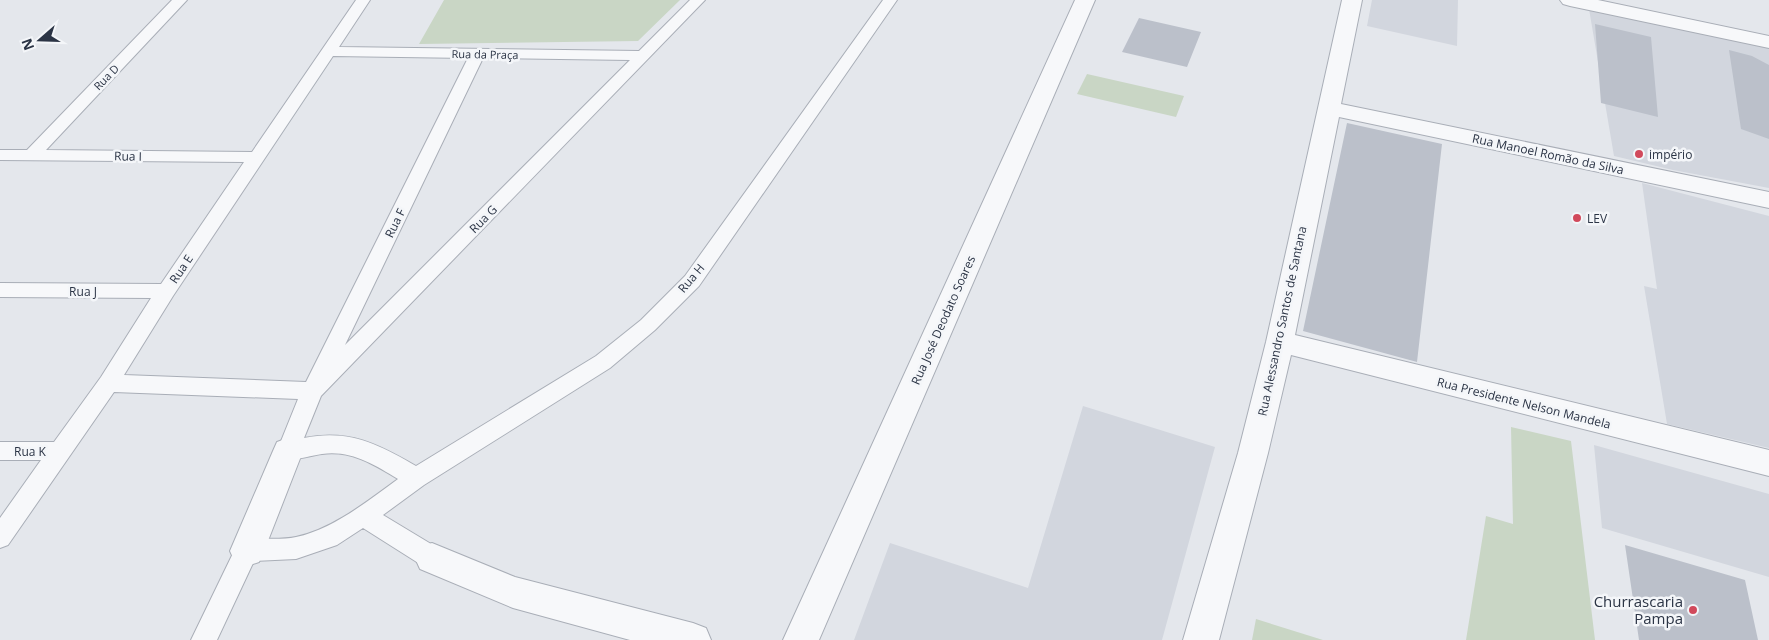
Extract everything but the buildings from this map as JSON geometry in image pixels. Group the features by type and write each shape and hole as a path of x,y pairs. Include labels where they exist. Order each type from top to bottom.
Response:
{"street":[{"name":"Rua José Deodato Soares","path":"801,640 1085,0"},
{"name":"Rua Alessandro Santos de Santana","path":"1201,640 1280,342 1352,0"},
{"path":"1570,0 1769,42"},
{"name":"Rua Manoel Romão da Silva","path":"1328,108 1769,200"},
{"name":"Rua Presidente Nelson Mandela","path":"1280,342 1769,463"},
{"path":"247,551 288,451"},
{"path":"432,558 513,592 693,640"}],"lane":[{"name":"Rua D","path":"32,155 180,0"},
{"name":"Rua E","path":"0,537 59,450 108,383 166,291 363,0"},
{"name":"Rua G","path":"288,451 312,391 698,0"},
{"name":"Rua H","path":"247,551 284,550 314,544 329,537 364,516 416,478 603,362 648,325 692,280 890,0"},
{"name":"Rua da Praça","path":"328,51 644,56"},
{"name":"Rua F","path":"312,391 477,54"},
{"name":"Rua I","path":"0,155 256,157"},
{"name":"Rua J","path":"0,290 166,291"},
{"path":"108,383 312,391"},
{"path":"288,451 327,444 350,445 364,450 416,478"},
{"name":"Rua K","path":"0,451 59,450"},
{"path":"364,516 432,558"},
{"path":"204,640 247,551"}],"shaded area":[{"path":"1372,0 1458,0 1457,46 1367,26"},
{"path":"1589,9 1769,47 1769,188 1673,170 1614,156"},
{"path":"1642,183 1769,216 1769,448 1667,424 1644,286 1657,289"},
{"path":"1083,406 1215,447 1162,640 854,640 890,543 1028,588"},
{"path":"1594,445 1769,494 1769,577 1602,528"}],"green space":[{"path":"444,0 680,0 638,41 419,44"},
{"path":"1087,74 1184,96 1176,117 1077,94"},
{"path":"1511,427 1571,441 1595,640 1466,640 1486,516 1513,524"},
{"path":"1256,619 1323,640 1252,640"}],"place":[{"name":"império","path":"1639,154"},
{"name":"LEV","path":"1577,218"},
{"name":"Churrascaria Pampa","path":"1693,610"}]}
